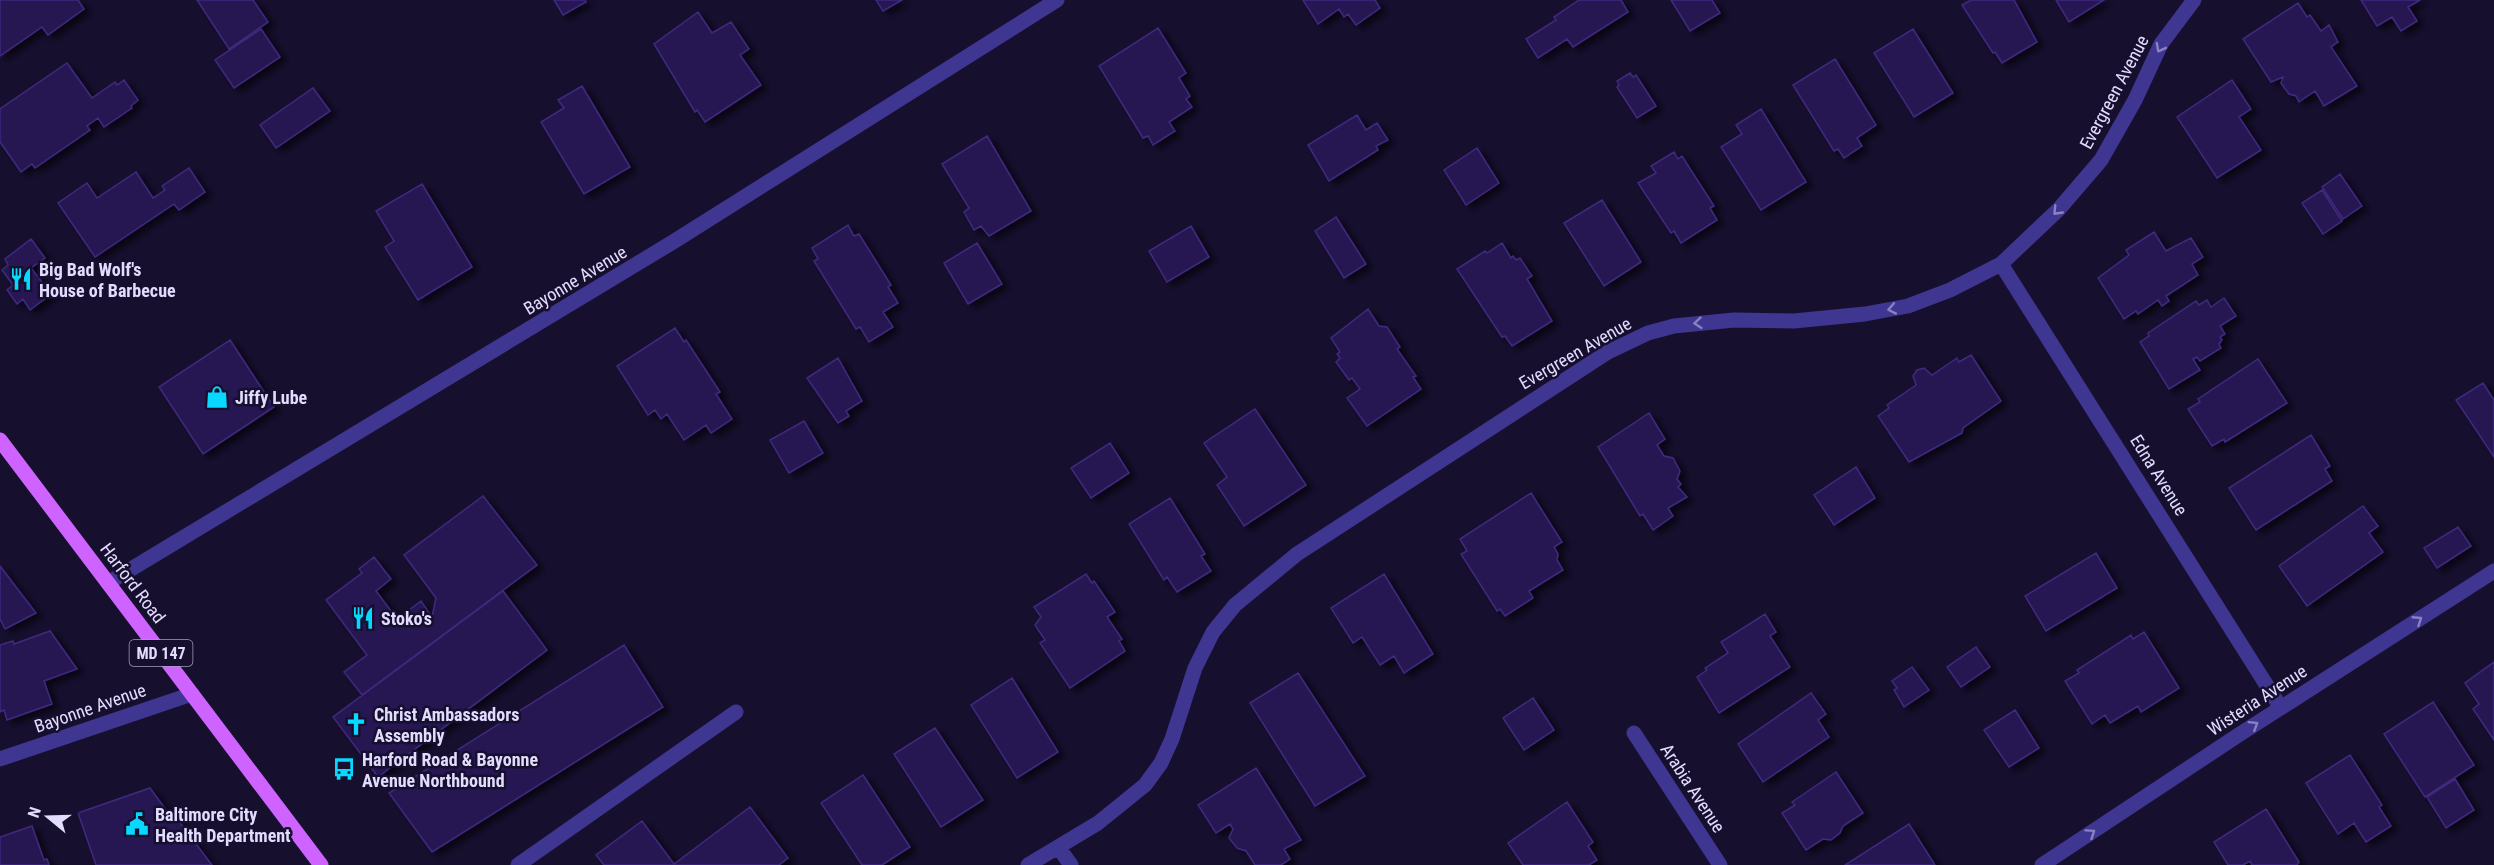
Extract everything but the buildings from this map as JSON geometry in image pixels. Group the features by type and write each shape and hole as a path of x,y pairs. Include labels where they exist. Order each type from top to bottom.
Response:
{"main road":[{"name":"Harford Road","path":"0,440 321,865"}],"street":[{"name":"Bayonne Avenue","path":"108,583 673,242 1057,0"},
{"name":"Evergreen Avenue","path":"1028,865 1122,806 1145,784 1161,763 1172,739 1195,668 1213,632 1235,605 1297,554 1608,352 1648,333 1674,326 1734,320 1794,321 1864,314 1908,306 1950,290 2001,264 2059,209 2101,160 2135,100 2161,44 2194,0"},
{"name":"Edna Avenue","path":"2001,264 2281,708"},
{"name":"Wisteria Avenue","path":"2042,865 2494,571"},
{"name":"Bayonne Avenue","path":"0,759 192,694"},
{"path":"518,865 736,712"},
{"name":"Arabia Avenue","path":"1634,733 1720,865"},
{"path":"1058,847 1071,865"}],"place":[{"name":"Big Bad Wolf's House of Barbecue","path":"21,279"},
{"name":"Jiffy Lube","path":"217,397"},
{"name":"Stoko's","path":"363,618"},
{"name":"Christ Ambassadors Assembly","path":"356,724"},
{"name":"Harford Road & Bayonne Avenue Northbound","path":"344,769"},
{"name":"Baltimore City Health Department","path":"137,824"}]}
